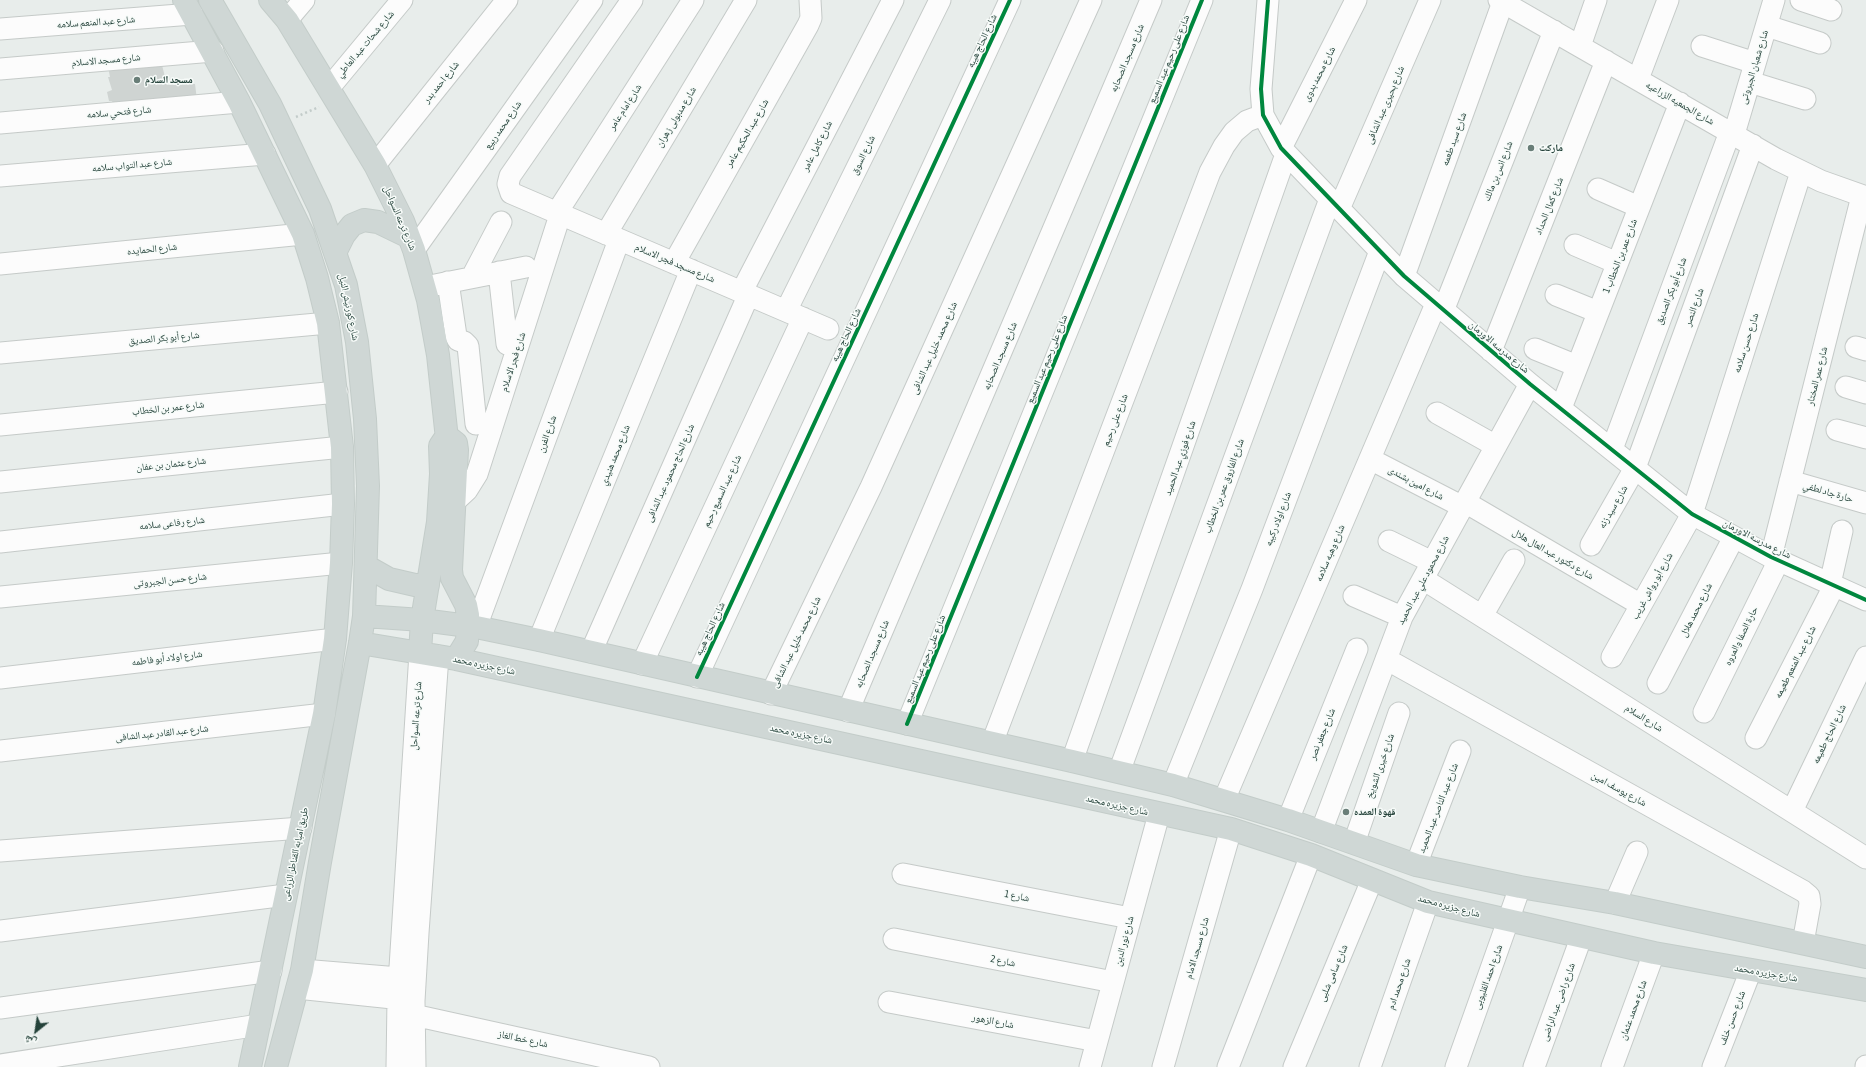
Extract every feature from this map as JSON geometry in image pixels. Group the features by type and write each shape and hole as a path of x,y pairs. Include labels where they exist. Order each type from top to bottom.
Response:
{"main road":[{"name":"شارع كورنيش النيل","path":"210,0 270,104 320,210 346,285 357,342 365,419 368,486 364,616 360,643"},
{"name":"شارع ترعه السواحل","path":"270,0 286,10 332,94 376,165 390,192 411,244 425,287 438,355 447,439"},
{"path":"188,7 213,51 239,102 303,234 317,278 328,323 337,392 342,447 343,504 341,563 334,639"},
{"path":"335,253 344,235 352,225 364,220 378,222 411,244"},
{"name":"شارع ترعه السواحل","path":"447,439 454,441 457,447 454,502 451,570 452,578 466,605 472,627 467,641 438,656 422,620 440,498 440,446 441,442 447,439"},
{"path":"366,566 389,579 408,584 428,584"},
{"path":"364,616 422,620 472,627 539,640 771,694 1072,761 1173,785 1224,800 1288,820 1416,865 1615,903 1866,957"},
{"name":"طريق امبابه القناطر الزراعى","path":"250,1067 324,714 334,639"},
{"path":"276,1067 299,979 360,643"},
{"name":"شارع جزيره محمد","path":"360,643 438,656 1230,829 1311,855 1428,902 1581,938 1654,953 1866,990"},
{"path":"863,748 869,716"},
{"path":"295,857 320,862"}],"street":[{"path":"286,10 304,0"},
{"name":"شارع شحات عبد العاطي","path":"332,94 402,0"},
{"name":"شارع احمد بدر","path":"376,165 507,0"},
{"name":"شارع محمد ربيع","path":"411,244 592,0"},
{"name":"شارع مسجد فجر الاسلام","path":"632,0 510,176 508,184 511,193 745,292 828,329"},
{"name":"شارع امام عامر","path":"558,214 693,0"},
{"name":"شارع مدبولى زهران","path":"612,237 746,0"},
{"name":"شارع عبد الحكيم عامر","path":"682,266 808,25 811,18 810,0"},
{"name":"شارع كامل عامر","path":"745,292 893,0"},
{"name":"شارع السوق","path":"794,314 940,0"},
{"name":"شارع الحاج هيبه","path":"697,677 1010,0"},
{"name":"شارع محمد خليل عبد الشافى","path":"771,694 871,487 1091,0"},
{"name":"شارع مسجد الصحابه","path":"848,711 1152,0"},
{"name":"شارع على رحيم عبد السميع","path":"907,724 1202,0"},
{"name":"شارع مدرسه الاورمان","path":"1268,0 1261,89 1263,115 1283,151 1404,276 1530,384 1692,514 1775,558 1866,600"},
{"name":"شارع محمد بدوى","path":"1283,151 1356,0"},
{"name":"شارع بحيرى عبد الشافى","path":"1335,204 1430,0"},
{"path":"1580,46 1596,0"},
{"path":"1638,79 1668,0"},
{"name":"شارع شعبان الجبروتى","path":"1732,133 1774,0"},
{"path":"1801,0 1832,10"},
{"name":"شارع الجمعيه الزراعيه","path":"1510,3 1554,31 1801,172 1864,196"},
{"name":"شارع سيد طعمه","path":"1404,276 1510,3"},
{"name":"شارع عبد المنعم سلامه","path":"0,29 188,7"},
{"path":"1766,26 1820,43"},
{"name":"شارع انس بن مالك","path":"1440,308 1554,31"},
{"path":"1702,46 1805,100"},
{"name":"شارع مسجد الاسلام","path":"0,69 213,51"},
{"name":"شارع كمال الحداد","path":"1491,351 1606,61"},
{"name":"شارع فتحي سلامه","path":"0,123 239,102"},
{"name":"شارع عمر بن الخطاب 1","path":"1561,408 1680,103"},
{"name":"شارع على رحيم","path":"992,743 1210,172 1224,146 1234,132 1247,121 1263,115"},
{"name":"شارع أبو بكر الصديق","path":"1612,449 1732,133"},
{"name":"شارع النصر","path":"1636,468 1753,145"},
{"name":"شارع فوزي عبد الحميد","path":"1072,761 1283,151"},
{"name":"شارع عبد التواب سلامه","path":"0,176 265,154"},
{"name":"شارع حسن سلامه","path":"1692,514 1801,172"},
{"path":"1598,189 1639,207"},
{"name":"شارع عمر المختار","path":"1775,558 1790,480 1864,196"},
{"name":"شارع الفاروق عمر بن الخطاب","path":"1119,772 1335,204"},
{"name":"شارع فجر الاسلام","path":"454,502 467,490 476,474 558,214"},
{"path":"472,277 501,222"},
{"name":"شارع الحمايده","path":"0,264 303,234"},
{"name":"شارع الفرن","path":"472,627 612,237"},
{"path":"1575,245 1617,263"},
{"name":"شارع اولاد ركيبه","path":"1173,785 1252,590 1380,251"},
{"name":"شارع محمد هنيدي","path":"539,640 682,266"},
{"path":"425,287 526,267"},
{"path":"499,272 507,344"},
{"path":"448,282 456,336 458,340 466,344 469,353 476,424"},
{"name":"شارع الحاج محمود عبد الشافى","path":"591,652 745,292"},
{"path":"1556,295 1598,312"},
{"name":"شارع وهبه سلامه","path":"1224,800 1370,459 1440,308"},
{"name":"شارع عبد السميع رحيم","path":"642,664 794,314"},
{"name":"شارع أبو بكر الصديق","path":"0,353 328,323"},
{"path":"1535,349 1577,366"},
{"path":"438,355 469,353"},
{"name":"شارع محمود علي عبد الحميد","path":"1321,832 1402,617 1530,384"},
{"name":"شارع عمر بن الخطاب","path":"0,425 337,392"},
{"path":"1437,413 1496,446"},
{"path":"1837,430 1866,438"},
{"name":"شارع عثمان بن عفان","path":"0,482 342,447"},
{"name":"شارع امين بشندى","path":"1370,459 1464,505"},
{"name":"شارع سيد زنه","path":"1591,545 1636,468"},
{"name":"حارة جاد لطفي","path":"1790,480 1866,502"},
{"name":"شارع رفاعى سلامه","path":"0,542 343,504"},
{"name":"شارع دكتور عبد العال هلال","path":"1464,505 1641,605"},
{"name":"شارع أبو رواش غريب","path":"1612,657 1692,514"},
{"name":"شارع عبد المنعم طعيمه","path":"1756,738 1832,585 1842,531"},
{"name":"شارع محمد هلال","path":"1658,683 1734,537"},
{"name":"شارع السلام","path":"1389,541 1482,616 1866,858"},
{"name":"حارة الصفا والمروه","path":"1704,712 1775,558"},
{"path":"1482,616 1514,560"},
{"name":"شارع حسن الجبروتى","path":"0,597 341,563"},
{"path":"1354,596 1402,617"},
{"name":"شارع اولاد أبو فاطمه","path":"0,678 334,639"},
{"name":"شارع جعفر نصر","path":"1288,820 1357,649"},
{"name":"شارع ترعه السواحل","path":"406,1006 399,978 438,656"},
{"name":"شارع ترعه السواحل","path":"406,1006 438,656"},
{"name":"شارع الحاج طعيمه","path":"1792,811 1866,657"},
{"name":"شارع يوسف امين","path":"1386,659 1803,891 1810,896 1810,904 1803,944"},
{"name":"شارع خيرى الشويخ","path":"1354,843 1399,713"},
{"name":"شارع عبد القادر عبد الشافى","path":"0,751 324,714"},
{"name":"شارع عبد الناصر عبد الحميد","path":"1416,865 1460,751"},
{"name":"شارع نور الدين","path":"1090,1067 1159,814"},
{"path":"0,851 301,828"},
{"name":"شارع مسجد الامام","path":"1163,1067 1230,829"},
{"path":"1615,903 1637,852"},
{"path":"1228,1067 1311,855"},
{"name":"شارع 1","path":"904,874 1130,918"},
{"name":"شارع سامى شلبى","path":"1294,1067 1372,880"},
{"name":"شارع احمد القليوبى","path":"1456,1067 1520,886"},
{"path":"0,931 286,895"},
{"name":"شارع محمد ادم","path":"1370,1067 1428,902"},
{"name":"شارع راضى عبد الراضى","path":"1534,1067 1581,938"},
{"name":"شارع 2","path":"894,939 1113,982"},
{"name":"شارع محمد عثمان","path":"1612,1067 1654,953"},
{"name":"شارع حسن خلف","path":"1713,1067 1750,970"},
{"path":"0,1008 270,972"},
{"path":"299,979 399,978"},
{"name":"شارع خط الغاز","path":"299,979 650,1067"},
{"name":"شارع الزهور","path":"889,1002 1097,1041"},
{"path":"397,1067 406,1006"},
{"path":"406,1006 415,1067"},
{"path":"0,1065 259,1025"}],"path":[{"path":"280,125 332,94"}],"building":[{"name":"مسجد السلام","path":"161,61 167,85 195,84 197,100 114,106 112,101 109,101 107,92 112,90 108,77 110,77 108,67"}],"cycle path":[{"path":"697,677 1010,0"},
{"path":"907,724 1202,0"},
{"path":"1268,0 1261,89 1263,115 1281,148 1404,276 1530,384 1692,514 1771,557 1866,600"}],"place":[{"name":"مسجد السلام","path":"137,80"},
{"name":"ماركت","path":"1531,148"},
{"name":"قهوة العمده","path":"1346,812"}]}
